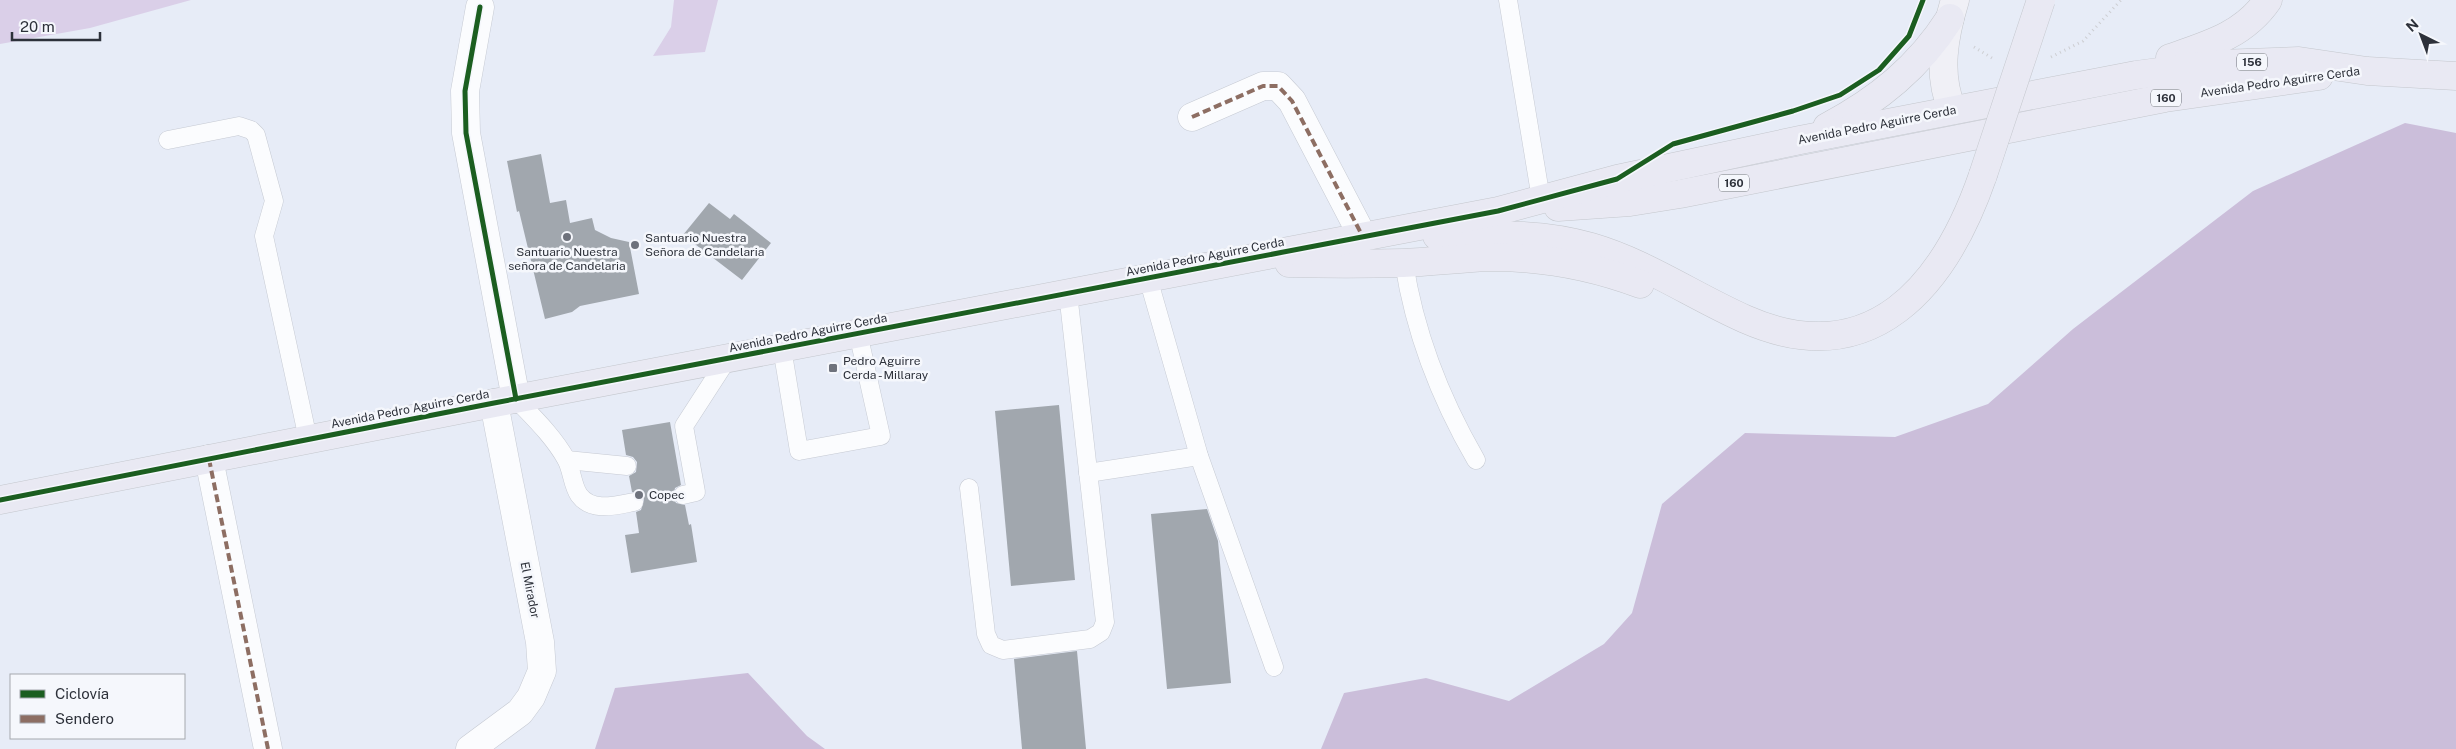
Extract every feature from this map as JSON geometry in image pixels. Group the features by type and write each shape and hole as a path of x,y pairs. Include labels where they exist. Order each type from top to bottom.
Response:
{"highway":[{"path":"1363,237 1486,235 1539,237 1564,241 1590,246 1654,271 1723,307 1768,327 1810,335 1847,333 1864,329 1880,321 1914,294 1947,253 1963,226 1983,174 2041,0"},
{"path":"2136,75 2168,58 2223,40 2254,18 2268,0"},
{"path":"1800,140 1846,117 1899,80 1934,42 1952,9"},
{"name":"Avenida Pedro Aguirre Cerda","path":"0,500 308,439 1498,211 1618,179 1800,140 1952,109 2136,75 2219,64 2275,61 2323,63 2367,71"},
{"name":"Avenida Pedro Aguirre Cerda","path":"1498,211 1630,202 1680,194 2165,98 2308,77 2367,71"},
{"name":"156","path":"2367,71 2456,76"},
{"path":"1952,109 1966,136"},
{"path":"1225,263 1404,263 1492,257 1522,258 1575,265 1610,273 1668,294 1723,307"}],"main road":[{"path":"1952,9 1943,73 1945,88 1952,109"}],"street":[{"name":"El Mirador","path":"470,749 520,712 531,697 542,671 540,642 466,133 465,91 480,7"},
{"path":"1192,117 1263,86 1278,86 1292,101 1363,237"},
{"path":"210,459 268,749"}],"lane":[{"path":"1508,0 1541,199"},
{"path":"168,140 239,126 251,130 256,135 274,201 264,236 308,439"},
{"path":"1404,263 1414,315 1427,359 1457,427 1476,460"},
{"path":"1148,278 1199,456 1274,667"},
{"path":"970,488 986,634 991,645 1003,650 1090,639 1101,632 1105,622 1068,293"},
{"path":"782,348 799,451 881,436 858,333"},
{"path":"683,495 696,492 682,452 684,426 728,358"},
{"path":"505,401 552,438 567,460 580,496 605,508 634,502"},
{"path":"1088,473 1199,456"},
{"path":"567,460 627,466"}],"shaded area":[{"path":"0,0 191,0 90,28 0,44"},
{"path":"674,0 718,0 705,52 653,56 671,27"},
{"path":"2405,123 2456,133 2456,749 1321,749 1344,693 1426,678 1509,701 1604,644 1632,613 1662,504 1745,433 1895,437 1988,404 2073,329 2253,191"},
{"path":"748,673 807,736 825,749 595,749 615,688"}],"building":[{"name":"Santuario Nuestra señora de Candelaria","path":"541,154 550,203 566,200 570,223 592,218 595,230 611,238 629,242 639,294 580,306 572,312 545,319 519,211 517,212 507,161"},
{"path":"709,203 730,219 734,214 771,243 742,280 683,235"},
{"path":"1059,405 1075,580 1011,586 995,411"},
{"path":"670,422 681,485 675,488 673,497 676,503 685,505 689,525 691,524 697,562 631,573 625,535 639,533 636,512 641,510 644,500 642,495 632,492 629,476 636,472 637,462 633,457 626,455 622,430"},
{"path":"1207,509 1218,541 1231,683 1167,689 1151,514"},
{"path":"1077,651 1086,749 1022,749 1014,659"}],"marked path":[{"path":"1192,117 1263,86 1278,86 1292,101 1363,237"},
{"path":"209,459 268,749"}],"cycle path":[{"path":"0,500 494,403 1498,211 1617,179 1673,144 1793,111 1840,95 1879,70 1909,36 1923,0"},
{"path":"480,7 465,91 466,133 516,399"}],"place":[{"name":"Santuario Nuestra señora de Candelaria","path":"567,237"},
{"name":"Santuario Nuestra Señora de Candelaria","path":"635,245"},
{"name":"Pedro Aguirre Cerda - Millaray","path":"833,368"},
{"name":"Copec","path":"639,495"}]}
